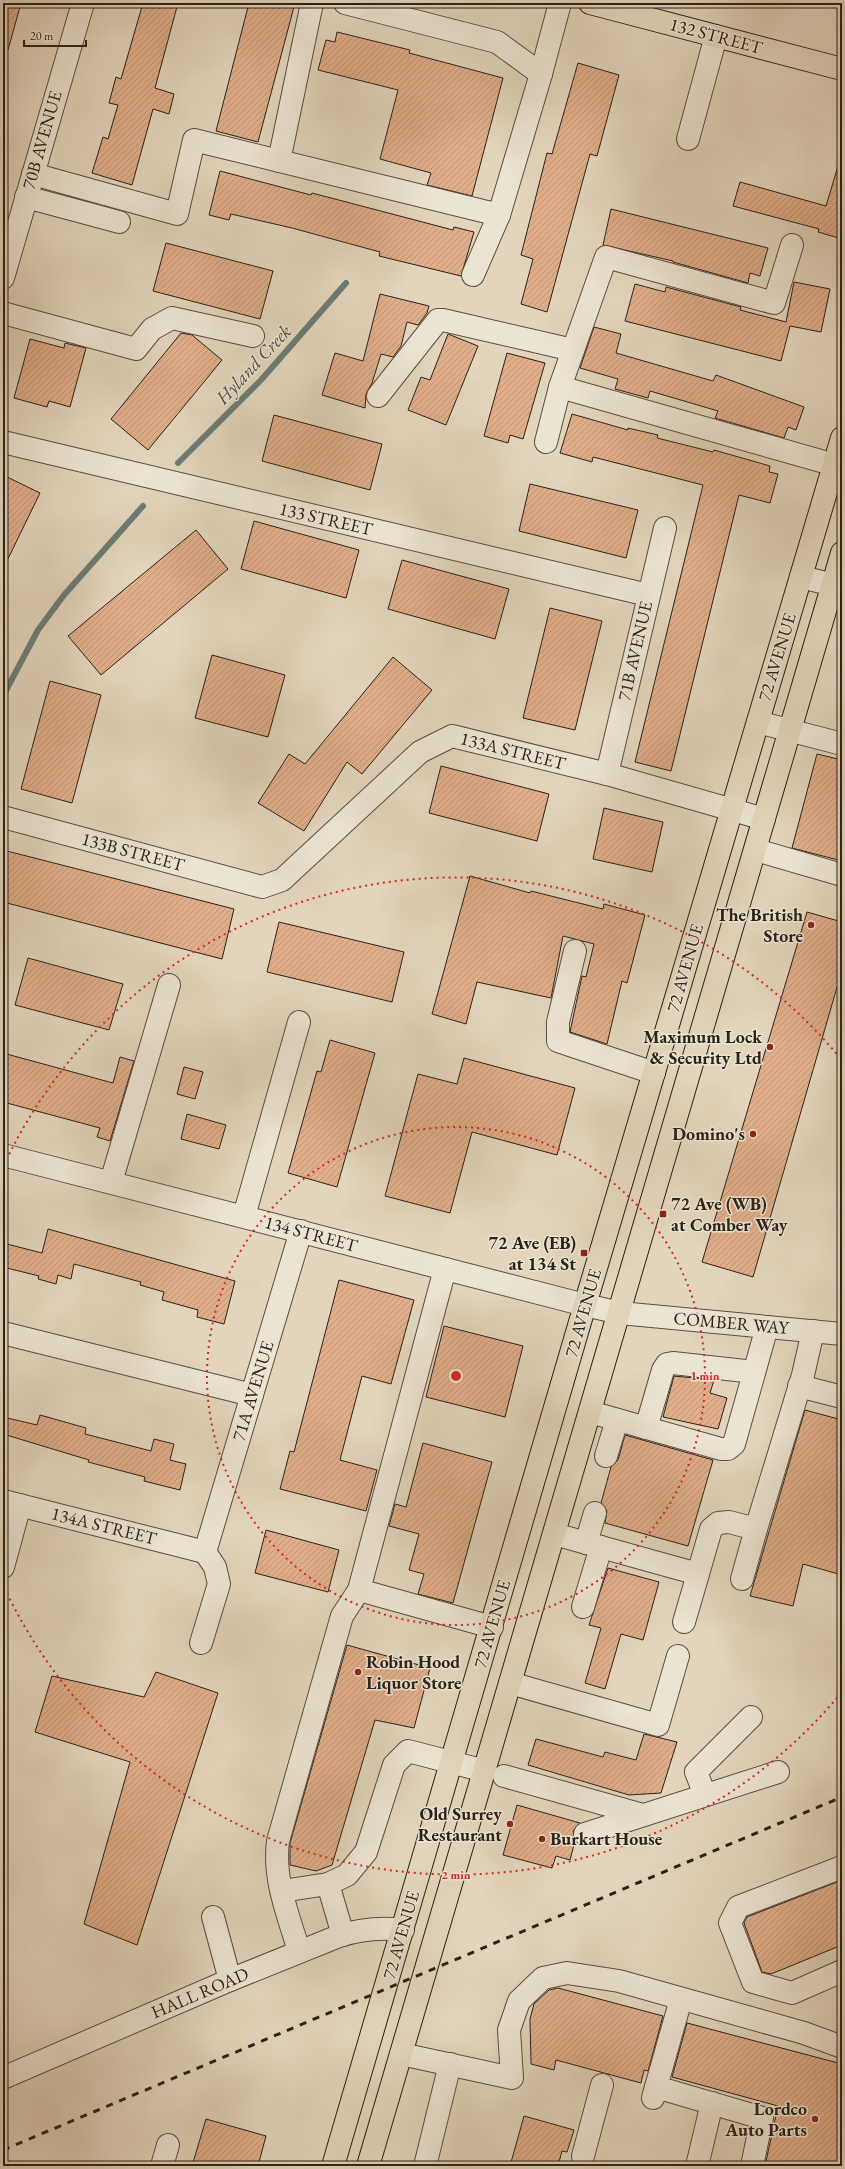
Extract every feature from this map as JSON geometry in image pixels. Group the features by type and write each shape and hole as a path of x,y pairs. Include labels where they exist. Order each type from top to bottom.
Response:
{"main road":[{"name":"132 STREET","path":"590,3 842,69"},
{"name":"72 AVENUE","path":"333,2166 585,1305 801,577 838,466 842,438"},
{"name":"72 AVENUE","path":"368,2166 401,2054 494,1774 510,1683 790,731 837,586 842,553"}],"street":[{"name":"70B AVENUE","path":"3,278 83,3"},
{"path":"279,161 312,3"},
{"path":"345,3 497,42 541,74"},
{"path":"473,275 499,215 541,74 560,3"},
{"path":"688,139 716,36"},
{"path":"33,174 177,214 194,140 499,215"},
{"path":"26,197 119,222"},
{"path":"546,442 560,387 606,257 774,303 792,245"},
{"path":"3,313 136,348 152,329 172,318 253,336"},
{"path":"378,396 438,320 573,350"},
{"path":"560,387 710,431 838,466"},
{"name":"133 STREET","path":"3,442 648,595"},
{"name":"71B AVENUE","path":"607,774 665,528"},
{"path":"801,577 837,586"},
{"path":"758,722 842,744"},
{"name":"133A STREET","path":"262,887 282,880 420,752 446,738 462,738 607,774 764,819"},
{"name":"133B STREET","path":"3,818 262,887"},
{"path":"756,850 842,875"},
{"path":"575,951 558,1022 558,1041 654,1073"},
{"path":"111,1182 169,985"},
{"path":"244,1216 299,1022"},
{"name":"134 STREET","path":"3,1155 585,1305 620,1312"},
{"name":"71A AVENUE","path":"205,1552 301,1231"},
{"path":"299,1951 277,1876 276,1860 278,1841 342,1616 359,1590 445,1269"},
{"name":"COMBER WAY","path":"620,1312 842,1334"},
{"path":"590,1412 721,1449 728,1449 734,1444 767,1327"},
{"path":"742,1579 814,1331"},
{"path":"3,1333 252,1395"},
{"path":"646,1428 663,1370 667,1364 673,1363 754,1372"},
{"path":"799,1386 842,1397"},
{"path":"606,1456 617,1420"},
{"path":"3,1567 11,1503"},
{"name":"134A STREET","path":"11,1503 205,1552"},
{"path":"583,1607 593,1545 595,1513"},
{"path":"684,1622 711,1529 718,1522 729,1522 756,1529"},
{"path":"554,1534 698,1574"},
{"path":"201,1643 219,1584 215,1567 205,1552"},
{"path":"359,1590 492,1627"},
{"path":"510,1683 658,1725 678,1656"},
{"path":"705,1795 696,1772 751,1717"},
{"path":"282,1891 328,1884 347,1875 366,1852 394,1764 408,1751 643,1815"},
{"path":"585,1834 778,1772"},
{"path":"842,1867 738,1907 730,1923 753,1982 792,1993 842,1972"},
{"path":"328,1884 342,1935"},
{"path":"214,1917 230,1980"},
{"name":"HALL ROAD","path":"3,2078 230,1980 342,1935 357,1930 373,1928 403,1930"},
{"path":"401,2054 512,2078 509,2030 519,2001 543,1978 567,1972 620,1981 804,2033 842,2047"},
{"path":"681,1999 654,2092 712,2103 762,2118 752,2166"},
{"path":"425,2166 450,2064"},
{"path":"583,2156 602,2084"},
{"path":"696,2166 712,2103"},
{"path":"162,2166 168,2145"}],"building":[{"path":"3,3 21,3 8,50 3,49"},
{"path":"143,3 178,3 155,88 174,94 169,114 153,109 132,185 92,173 103,137 108,139 118,105 109,103 116,77 121,79"},
{"path":"249,3 295,3 258,142 216,131"},
{"path":"337,32 410,50 409,53 503,78 472,196 427,185 431,173 380,159 398,90 318,70 326,40 335,42"},
{"path":"578,63 619,75 597,156 590,154 547,312 521,304 533,259 521,255 547,153 552,154"},
{"path":"838,166 842,167 842,239 818,232 819,229 733,206 740,182 826,206"},
{"path":"220,171 311,195 312,193 453,230 454,227 474,232 461,276 379,256 380,252 292,228 231,214 229,220 209,215"},
{"path":"611,209 768,248 760,276 750,273 748,283 673,261 603,245"},
{"path":"166,243 273,271 260,319 153,291"},
{"path":"794,282 830,289 821,332 790,326 781,361 625,321 635,284 665,292 666,287 741,307 740,310 786,322"},
{"path":"380,294 429,306 427,313 418,325 407,322 401,346 393,357 381,354 372,383 366,394 365,408 322,395 335,353 363,361"},
{"path":"594,327 621,334 616,353 713,381 716,375 804,407 796,430 788,427 784,438 715,418 718,411 650,391 648,398 615,389 618,379 580,368"},
{"path":"181,333 192,335 222,360 148,450 111,419"},
{"path":"448,334 478,346 446,425 408,410 421,377 430,380"},
{"path":"30,339 64,348 65,343 86,348 70,407 49,401 47,407 14,398"},
{"path":"507,353 545,363 523,439 510,435 508,443 484,436"},
{"path":"572,414 628,430 628,428 658,435 657,438 713,452 714,450 770,466 769,472 778,474 770,503 739,495 671,771 635,762 703,485 593,457 592,462 560,453"},
{"path":"274,415 382,444 370,490 262,461"},
{"path":"3,475 40,493 3,569"},
{"path":"530,484 638,510 626,558 519,531"},
{"path":"254,521 359,550 346,598 241,569"},
{"path":"196,530 228,569 101,675 68,636"},
{"path":"402,560 509,589 495,639 388,609"},
{"path":"550,608 602,621 575,730 523,718"},
{"path":"212,655 285,675 268,737 195,718"},
{"path":"393,657 432,690 362,774 347,762 304,831 258,803 289,754 305,764"},
{"path":"50,681 101,695 72,803 21,789"},
{"path":"817,754 842,760 842,861 792,848"},
{"path":"441,766 549,794 537,841 429,813"},
{"path":"604,808 663,822 652,872 593,859"},
{"path":"3,850 234,909 222,959 3,902"},
{"path":"470,876 530,893 531,891 603,909 604,904 645,915 627,983 622,981 607,1044 570,1032 582,976 586,977 594,944 563,936 551,998 477,982 466,1024 432,1014"},
{"path":"807,912 842,922 842,970 753,1277 702,1262"},
{"path":"279,922 404,952 392,1002 267,972"},
{"path":"28,958 123,984 109,1030 15,1005"},
{"path":"330,1040 375,1053 337,1187 288,1173 317,1071 321,1072"},
{"path":"3,1053 113,1083 120,1057 134,1061 110,1141 97,1137 100,1128 3,1102"},
{"path":"464,1058 575,1088 557,1155 472,1132 450,1213 385,1196 418,1074 457,1084"},
{"path":"184,1067 203,1072 195,1099 177,1094"},
{"path":"187,1114 226,1125 219,1149 181,1139"},
{"path":"48,1229 235,1281 224,1324 197,1317 198,1310 162,1300 164,1292 140,1285 141,1282 74,1264 71,1279 58,1275 56,1284 38,1279 39,1276 3,1267 3,1243 42,1253"},
{"path":"339,1280 414,1300 391,1384 362,1376 340,1460 377,1470 366,1511 280,1489 290,1451 294,1452"},
{"path":"444,1326 523,1346 505,1417 426,1397"},
{"path":"674,1376 714,1380 710,1393 727,1398 718,1429 663,1417"},
{"path":"805,1410 842,1420 842,1575 803,1564 793,1606 750,1596"},
{"path":"40,1415 86,1428 85,1434 151,1451 154,1439 174,1444 170,1460 186,1464 180,1490 144,1481 145,1477 88,1462 89,1460 3,1434 3,1417 37,1425"},
{"path":"625,1435 713,1460 688,1546 605,1523 607,1511 601,1503 611,1467 618,1460"},
{"path":"423,1443 492,1462 453,1603 418,1594 424,1574 409,1570 419,1534 389,1526 395,1504 406,1507"},
{"path":"266,1530 339,1550 328,1592 255,1573"},
{"path":"608,1568 659,1582 643,1640 621,1634 605,1689 585,1683 601,1628 589,1625"},
{"path":"347,1645 430,1668 414,1728 375,1720 332,1865 316,1871 290,1865 290,1843"},
{"path":"156,1672 218,1693 137,1945 84,1924 130,1762 35,1732 52,1676 144,1697"},
{"path":"644,1734 677,1742 661,1793 629,1795 528,1765 536,1739 603,1757 605,1752 636,1760"},
{"name":"Burkart House","path":"517,1805 580,1823 573,1831 575,1841 570,1860 556,1856 552,1868 503,1855"},
{"path":"842,1880 842,1945 771,1974 762,1972 744,1923 747,1917"},
{"path":"558,1988 663,2016 648,2071 644,2070 641,2083 556,2060 554,2070 531,2064 530,2019 534,2004 549,1990"},
{"path":"687,2023 842,2064 842,2157 840,2166 765,2166 778,2106 672,2077"},
{"path":"524,2116 574,2130 567,2152 562,2151 558,2166 510,2166"},
{"path":"206,2119 266,2136 258,2166 192,2166"}],"waterway":[{"name":"Hyland Creek","path":"178,463 261,380 346,283"},
{"name":"Hyland Creek","path":"3,696 38,630 64,595 143,506"}],"railway":[{"path":"3,2150 842,1797"}],"place":[{"name":"The British Store","path":"811,925"},
{"name":"Maximum Lock & Security Ltd","path":"770,1047"},
{"name":"Domino's","path":"753,1134"},
{"name":"72 Ave (WB) at Comber Way","path":"663,1214"},
{"name":"72 Ave (EB) at 134 St","path":"584,1253"},
{"name":"Robin Hood Liquor Store","path":"358,1672"},
{"name":"Old Surrey Restaurant","path":"510,1824"},
{"name":"Burkart House","path":"542,1839"},
{"name":"Lordco Auto Parts","path":"815,2119"}]}
